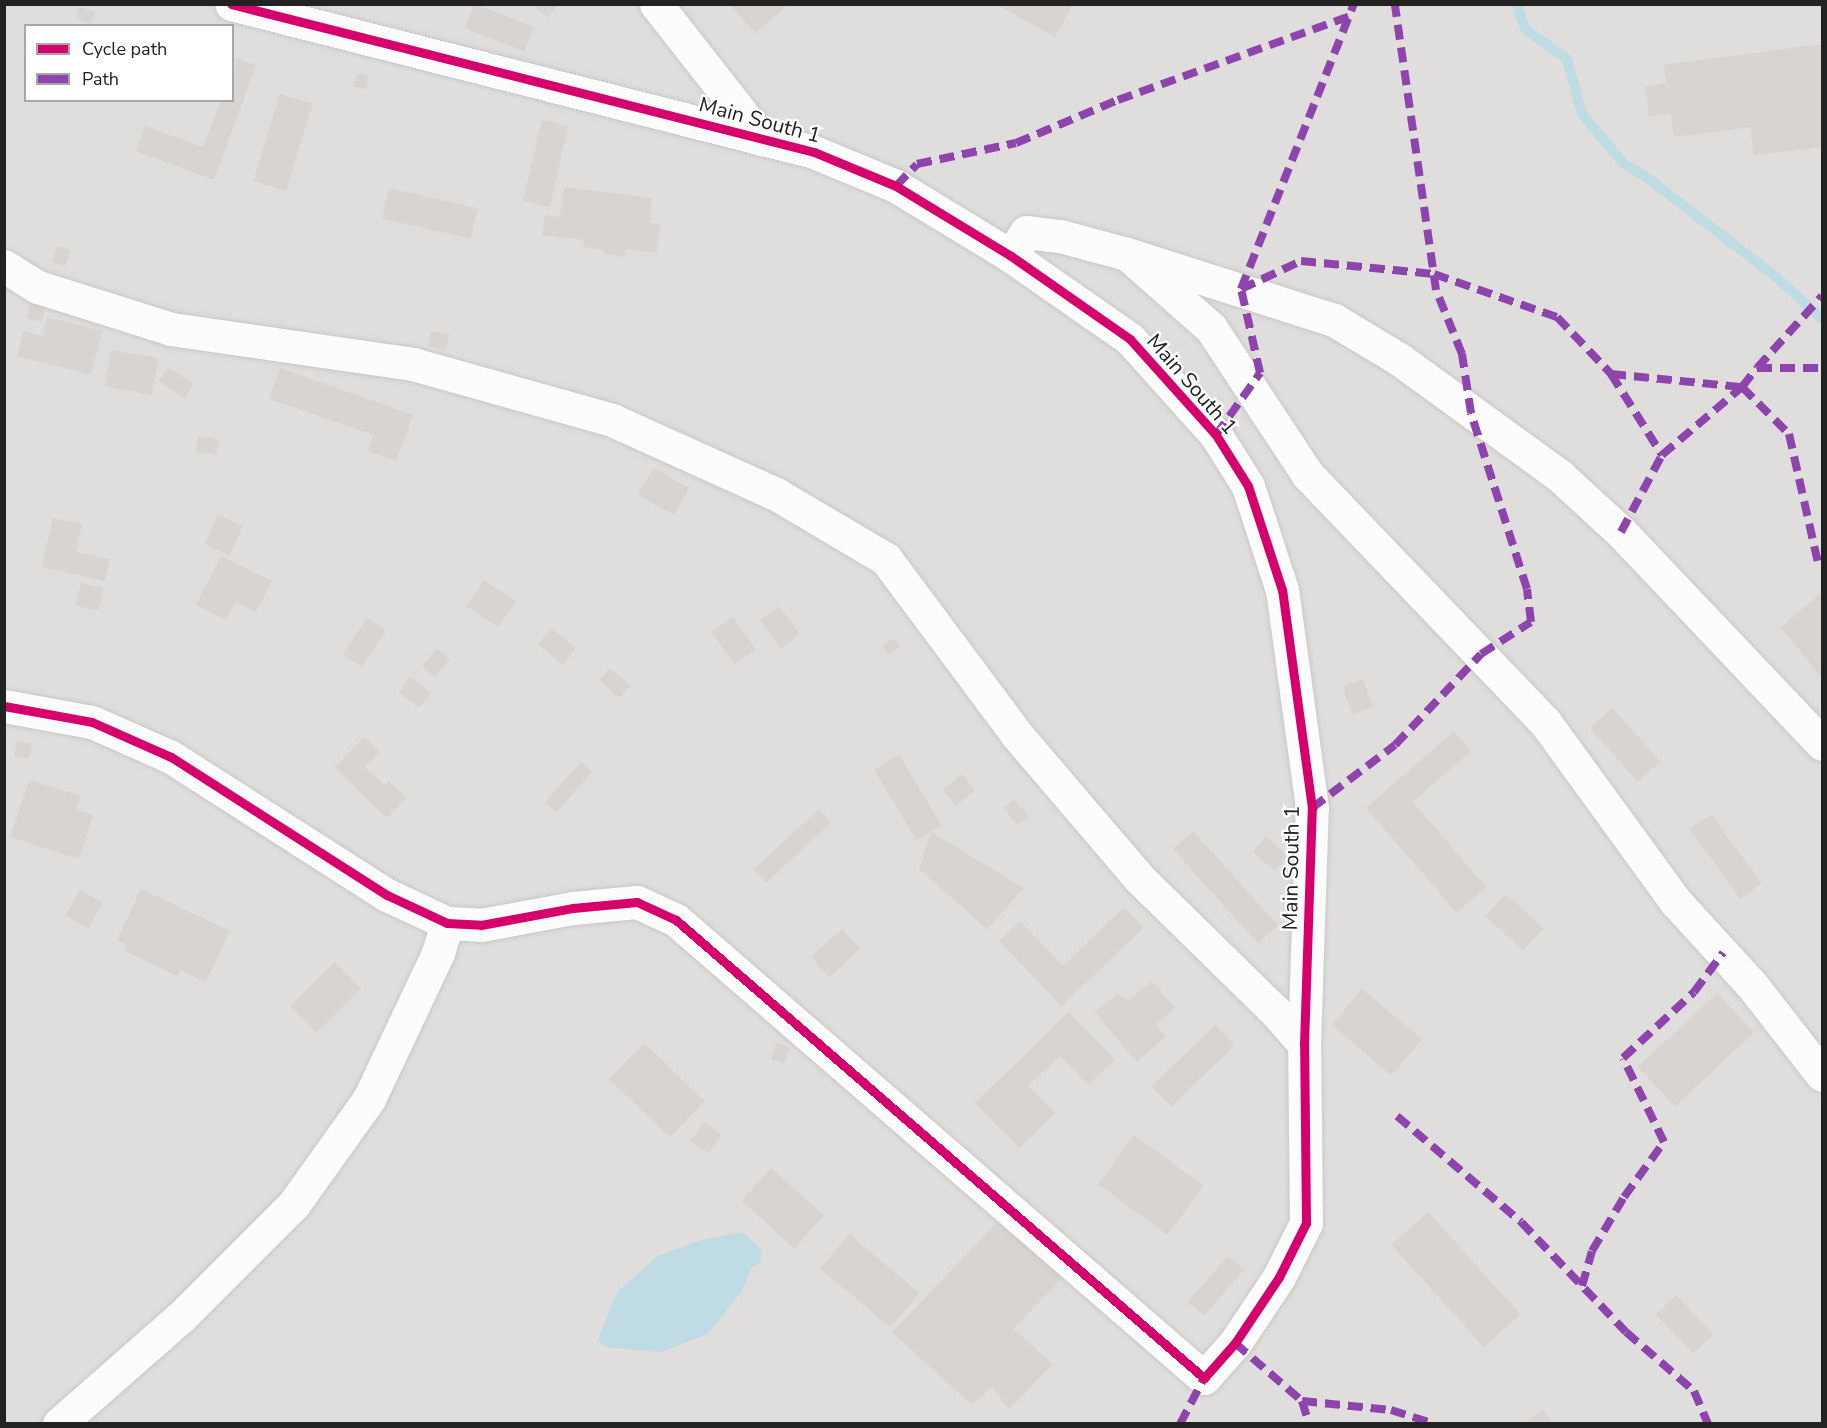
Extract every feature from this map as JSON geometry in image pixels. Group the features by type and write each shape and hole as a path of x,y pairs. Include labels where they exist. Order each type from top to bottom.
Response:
{"street":[{"path":"656,4 762,139"},
{"name":"Main South 1","path":"237,6 814,152 896,186 1011,256 1130,339 1216,435 1248,486 1282,590 1312,808 1304,1044 1305,1223 1273,1286 1235,1343 1204,1378 676,920 637,902 573,908 481,925 447,923"},
{"path":"1011,256 1026,232 1060,236 1127,254 1334,320 1399,358 1560,476 1621,532 1822,744"},
{"path":"1127,254 1211,328 1308,475 1545,722 1676,902 1751,984 1822,1075"},
{"path":"4,266 38,287 171,329 413,364 612,420 777,494 886,560 1017,735 1132,870 1304,1044"},
{"path":"4,706 92,722 171,757 387,895 447,923 438,953 369,1099 294,1204 181,1317 65,1422"}],"shaded area":[{"path":"5,5 1822,5 1822,1423 5,1423"}],"water":[{"path":"742,1232 762,1250 761,1262 752,1267 742,1291 708,1334 661,1352 605,1347 598,1340 617,1292 658,1256 701,1240"}],"building":[{"path":"474,4 534,27 524,51 465,28"},
{"path":"532,4 558,4 548,18"},
{"path":"729,4 782,4 785,7 755,33"},
{"path":"996,4 1073,4 1055,37"},
{"path":"80,7 95,12 90,24 76,19"},
{"path":"1822,44 1822,147 1754,155 1750,127 1674,137 1671,114 1649,116 1645,86 1666,83 1664,65"},
{"path":"236,58 256,65 214,180 136,151 145,126 203,147 220,102 234,102"},
{"path":"357,73 369,76 365,89 354,87"},
{"path":"280,94 313,104 286,191 253,181"},
{"path":"542,120 568,126 550,207 523,201"},
{"path":"564,187 652,198 649,223 660,224 657,253 625,249 625,257 603,254 603,250 583,247 584,240 542,235 545,215 560,217"},
{"path":"389,188 478,208 471,239 382,218"},
{"path":"57,246 70,250 65,266 52,262"},
{"path":"30,302 45,305 41,322 27,319"},
{"path":"47,317 102,331 91,375 17,356 23,331 43,336"},
{"path":"431,331 449,334 446,350 428,347"},
{"path":"111,350 158,358 152,395 105,386"},
{"path":"168,367 194,384 185,398 159,381"},
{"path":"280,368 413,415 396,461 368,451 374,435 269,399"},
{"path":"198,436 219,439 217,455 196,452"},
{"path":"653,468 689,488 674,515 638,495"},
{"path":"218,515 243,526 230,555 205,544"},
{"path":"53,518 82,524 76,552 110,559 105,581 42,567"},
{"path":"221,556 272,581 256,612 235,602 226,620 196,605"},
{"path":"484,580 516,601 498,628 467,607"},
{"path":"81,583 103,588 98,611 76,605"},
{"path":"1820,594 1822,597 1822,678 1781,627"},
{"path":"779,606 800,634 781,648 760,620"},
{"path":"733,617 756,650 735,665 712,632"},
{"path":"367,618 386,631 361,667 342,654"},
{"path":"551,628 576,648 563,664 538,644"},
{"path":"894,638 900,646 889,654 883,646"},
{"path":"437,648 450,659 435,677 422,666"},
{"path":"610,668 630,686 619,698 599,680"},
{"path":"410,677 431,693 419,708 399,692"},
{"path":"1363,679 1373,706 1352,714 1342,687"},
{"path":"1612,708 1660,762 1638,782 1590,728"},
{"path":"1454,731 1471,751 1413,802 1486,887 1457,913 1366,808"},
{"path":"364,737 380,752 365,767 385,786 389,781 407,798 387,818 335,767"},
{"path":"17,741 32,744 29,759 14,756"},
{"path":"899,755 941,825 916,840 874,770"},
{"path":"581,762 592,772 556,812 545,802"},
{"path":"962,774 975,790 956,806 943,790"},
{"path":"29,780 81,796 76,810 93,815 79,859 10,837"},
{"path":"1014,799 1029,817 1018,826 1003,808"},
{"path":"819,809 831,822 766,883 754,870"},
{"path":"1711,814 1762,884 1741,899 1690,829"},
{"path":"1193,831 1278,925 1258,943 1173,849"},
{"path":"931,832 1024,888 987,929 919,869"},
{"path":"1266,837 1288,856 1275,871 1253,852"},
{"path":"141,889 230,931 206,982 180,970 177,976 125,951 127,945 117,940"},
{"path":"80,890 103,903 89,928 66,915"},
{"path":"1506,894 1543,929 1523,951 1486,916"},
{"path":"1124,907 1144,927 1062,1006 999,941 1020,921 1063,966"},
{"path":"842,929 860,949 829,977 811,957"},
{"path":"335,962 361,988 317,1033 290,1007"},
{"path":"1152,981 1175,1008 1156,1024 1166,1037 1136,1062 1095,1012 1117,994 1128,1001"},
{"path":"1362,989 1422,1039 1392,1075 1332,1025"},
{"path":"1717,993 1754,1032 1675,1106 1638,1067"},
{"path":"1069,1012 1115,1059 1088,1085 1060,1056 1028,1086 1055,1113 1019,1148 975,1103"},
{"path":"1215,1025 1234,1045 1171,1106 1152,1086"},
{"path":"644,1043 704,1101 670,1137 609,1079"},
{"path":"777,1043 790,1048 784,1064 771,1059"},
{"path":"704,1122 722,1135 708,1154 690,1141"},
{"path":"1134,1135 1204,1186 1168,1235 1098,1184"},
{"path":"771,1168 824,1216 794,1248 742,1201"},
{"path":"1010,1209 1073,1267 1013,1329 1053,1364 1009,1409 991,1387 972,1405 892,1332"},
{"path":"1428,1212 1520,1315 1484,1347 1392,1245"},
{"path":"849,1234 919,1293 891,1328 820,1268"},
{"path":"1228,1256 1244,1270 1204,1316 1188,1302"},
{"path":"1676,1295 1714,1334 1693,1353 1656,1314"},
{"path":"1543,1410 1553,1424 1524,1424"}],"waterway":[{"path":"1517,4 1525,29 1567,59 1582,114 1623,163 1645,176 1775,276 1822,319"}],"marked path":[{"path":"1216,435 1260,373 1241,289 1354,4"},
{"path":"1312,808 1395,745 1481,654 1531,622 1527,589 1471,413 1462,354 1436,290 1395,4"},
{"path":"896,186 917,164 1016,143 1118,100 1350,16"},
{"path":"1241,289 1301,261 1434,274 1557,317 1611,374 1742,387 1757,368 1822,368"},
{"path":"1757,368 1822,296"},
{"path":"1611,374 1662,455 1742,387 1789,434 1818,563"},
{"path":"1621,532 1662,455"},
{"path":"1582,1286 1592,1251 1624,1197 1664,1142 1623,1058 1694,992 1723,953"},
{"path":"1397,1116 1521,1222 1626,1332 1694,1391 1708,1424"},
{"path":"1235,1343 1302,1401 1309,1424"},
{"path":"1180,1424 1204,1378"},
{"path":"1302,1401 1391,1410 1435,1424"}],"cycle path":[{"path":"4,706 92,722 171,757 387,895 447,923 481,925 573,908 637,902 676,920 1204,1378 1235,1343 1279,1277 1306,1223 1304,1044 1312,808 1282,590 1248,486 1216,435 1130,339 1011,256 896,186 814,152 231,4"}]}
